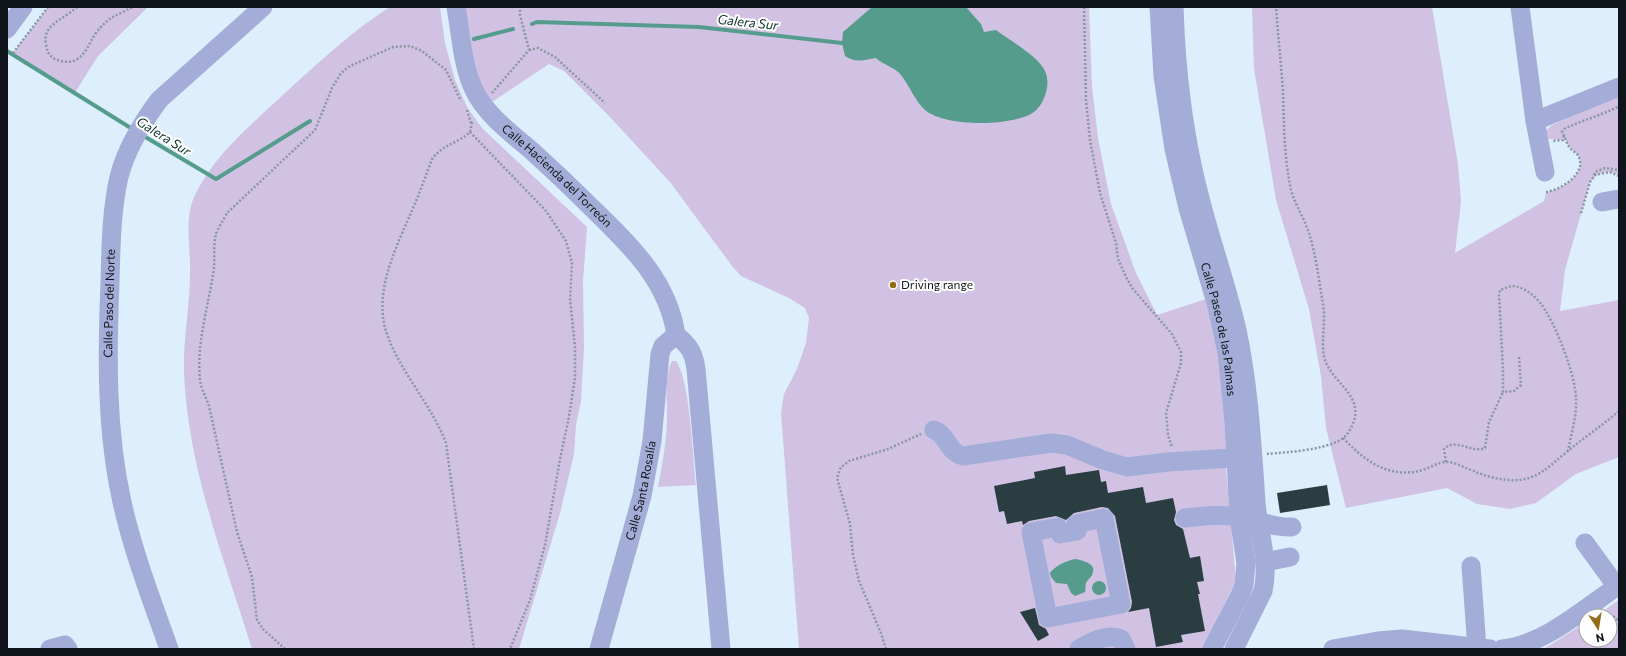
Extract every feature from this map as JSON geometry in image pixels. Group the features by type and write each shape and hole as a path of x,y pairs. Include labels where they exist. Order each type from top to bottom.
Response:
{"street":[{"path":"7,29 23,7"},
{"name":"Calle Paso del Norte","path":"169,649 127,523 113,454 109,405 108,342 112,224 115,199 125,159 151,110 173,86 263,7"},
{"name":"Calle Hacienda del Torreón","path":"456,7 466,71 474,90 483,104 493,117 553,170 635,250 659,285 667,301 674,317 676,335"},
{"name":"Calle Paseo de las Palmas","path":"1159,7 1163,76 1174,149 1188,208 1217,306 1227,353 1244,457 1265,562 1265,582 1263,591 1241,648"},
{"name":"Calle Paseo de las Palmas","path":"1174,7 1186,138 1201,203 1221,268 1238,337 1249,411 1238,517 1246,563 1245,575 1240,595 1215,642"},
{"path":"1520,7 1535,121 1544,172"},
{"path":"1535,121 1619,87"},
{"path":"676,335 686,342 691,349 696,369 721,649"},
{"name":"Calle Santa Rosalía","path":"599,649 642,496 652,441 660,354 663,346 676,335"},
{"path":"934,430 941,434 954,452 963,456 1052,443 1067,445 1120,466 1135,467 1178,461 1244,457"},
{"path":"1185,518 1213,516 1238,517 1257,520 1274,527 1292,527"},
{"path":"1104,518 1121,604 1048,618 1031,532 1058,527 1060,534 1077,531 1076,524 1104,518"},
{"path":"1502,649 1516,648 1533,642 1618,586 1585,543"},
{"path":"1265,562 1290,557"},
{"path":"1333,649 1378,640 1402,639 1484,648 1471,566"},
{"path":"1079,649 1097,640 1112,637 1121,639 1126,649"},
{"path":"1215,642 1241,648"},
{"path":"50,649 65,645 68,649"}],"path":[{"path":"13,53 48,7"},
{"path":"77,7 69,14 57,20 49,28 45,38 47,51 54,59 62,62 74,60 84,53 95,34 105,23 114,15 133,7"},
{"path":"520,7 520,16 529,50"},
{"path":"1084,7 1086,100 1090,140 1100,193 1116,243 1118,259 1133,289 1172,334 1181,352 1181,363 1169,400 1166,424 1168,435 1178,461"},
{"path":"1244,457 1324,446 1343,438 1348,433 1354,418 1354,404 1349,393 1326,364 1324,354 1325,315 1312,246 1309,232 1290,187 1284,138 1276,7"},
{"path":"285,649 262,629 257,620 252,577 237,532 209,406 202,391 200,381 200,355 214,267 216,233 227,212 315,130 332,88 341,72 350,66 401,45 410,46 422,51 446,70 472,123"},
{"path":"474,649 446,443 437,423 388,337 383,300 385,283 393,254 432,159 439,149 461,140 470,132 472,123 483,104 529,50 538,48 555,56 605,103"},
{"path":"1546,192 1557,190 1577,174 1579,166 1577,154 1570,148 1562,132 1564,129 1583,120 1604,114 1619,106"},
{"path":"470,132 546,211 566,241 572,263 570,299 575,347 575,377 569,417 545,545 530,600 510,649"},
{"path":"1549,139 1559,141 1562,140 1564,136"},
{"path":"1581,213 1590,182 1595,172 1611,168 1619,170"},
{"path":"1593,178 1603,172 1616,173 1619,176"},
{"path":"1446,462 1444,449 1448,446 1462,446 1482,450 1486,448 1489,422 1503,392 1499,294 1503,288 1514,286 1527,291 1541,304 1550,320 1573,377 1576,389 1576,411 1568,451"},
{"path":"1503,392 1514,391 1521,385 1519,357"},
{"path":"1343,438 1372,464 1390,472 1408,473 1446,462 1491,477 1510,480 1523,479 1535,476 1548,469 1568,451 1619,411"},
{"path":"886,649 881,633 864,597 857,576 850,524 838,484 839,472 841,467 849,461 877,453 934,430"}],"shaded area":[{"path":"48,7 148,7 98,56 74,94 13,53"},
{"path":"390,7 440,7 445,43 455,80 467,107 482,128 587,227 583,281 584,348 581,401 576,425 574,454 560,513 519,649 252,649 209,513 192,444 184,373 185,335 190,286 188,232 190,212 196,193 204,178 224,152 247,128 362,26"},
{"path":"464,7 1089,7 1092,87 1098,138 1111,204 1136,273 1157,315 1206,299 1219,347 1228,426 1226,468 1236,580 1203,649 799,649 781,413 784,394 797,369 806,343 809,318 805,308 789,298 741,276 670,182 609,116 564,71 549,64 492,102 479,80 475,68"},
{"path":"872,7 966,7 981,24 984,32 996,30 1030,54 1042,66 1046,73 1047,90 1042,102 1035,111 1029,115 1019,119 991,123 961,122 935,116 921,106 904,79 896,70 876,58 853,60 845,56 842,43 843,32"},
{"path":"1252,7 1432,7 1458,164 1461,202 1455,253 1544,201 1546,192 1559,188 1572,179 1580,168 1580,161 1577,154 1569,147 1564,137 1563,140 1549,139 1545,131 1552,125 1619,95 1619,176 1611,172 1607,172 1596,176 1590,182 1565,270 1560,311 1619,300 1619,457 1576,474 1536,503 1510,509 1477,504 1447,488 1346,508 1326,428 1321,376 1309,309 1276,200 1254,69"},
{"path":"672,361 676,361 681,370 685,384 696,485 658,487 664,455 667,415 666,391 669,368"},
{"path":"1076,559 1092,566 1093,571 1086,583 1085,592 1075,596 1071,593 1067,584 1056,583 1051,577 1050,573 1062,564"},
{"path":"1096,581 1102,581 1106,585 1106,591 1102,595 1096,595 1092,591 1092,585"},
{"path":"1619,600 1619,649 1544,649 1578,627 1578,648 1618,648 1618,608 1608,608"}],"building":[{"path":"1065,466 1066,475 1099,470 1101,482 1106,481 1108,493 1143,487 1146,503 1173,498 1176,512 1174,520 1176,525 1183,529 1190,558 1200,556 1204,581 1197,582 1205,631 1181,635 1183,642 1156,647 1149,608 1128,612 1131,608 1132,602 1115,516 1108,508 1102,507 1074,513 1066,520 1056,516 1029,521 1023,525 1022,521 1007,524 1004,511 999,512 994,486 1035,478 1034,472"},
{"path":"1327,485 1330,505 1280,513 1277,493"},
{"path":"1035,608 1039,625 1046,629 1049,635 1038,641 1020,612"}],"waterway":[{"name":"Galera Sur","path":"532,24 537,22 699,27 842,43"},
{"name":"Galera Sur","path":"474,39 513,29"},
{"name":"Galera Sur","path":"7,51 134,130"},
{"name":"Galera Sur","path":"142,135 216,179 310,121"}],"place":[{"name":"Driving range","path":"893,285"}]}
